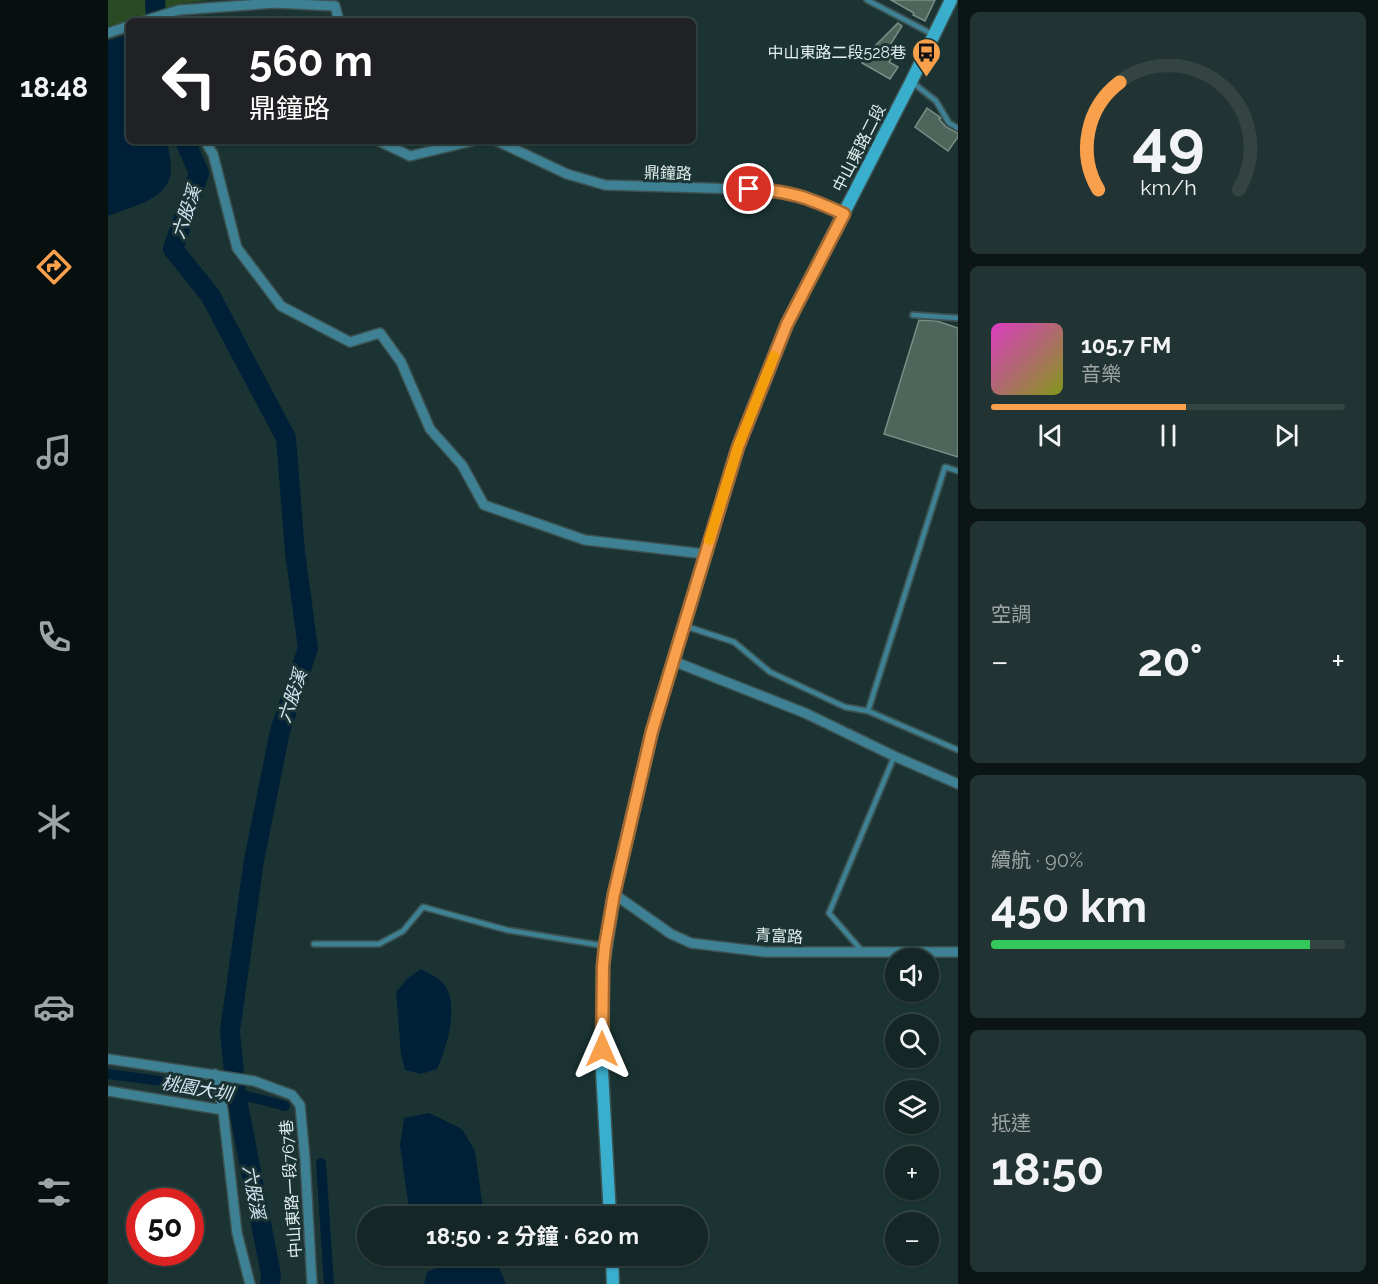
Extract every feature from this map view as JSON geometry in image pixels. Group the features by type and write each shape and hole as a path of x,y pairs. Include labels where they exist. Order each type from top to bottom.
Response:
{"main road":[{"name":"中山東路二段","path":"609,1206 602,1070 603,966 614,894 652,731 738,447 760,390 787,324 912,82 951,0"},
{"path":"612,1266 613,1284"}],"street":[{"path":"154,18 179,10 275,3 335,6 338,18"},
{"path":"179,10 179,18"},
{"path":"108,33 126,27"},
{"path":"207,144 213,154 237,249 281,306 350,342 380,333 401,362 430,429 462,465 484,504 585,540 705,554"},
{"path":"385,144 410,156 460,144"},
{"name":"鼎鐘路","path":"502,144 567,174 604,185 769,190 806,197 844,214"},
{"path":"673,662 805,713 958,784"},
{"name":"青富路","path":"614,894 671,934 691,943 765,952 958,952"},
{"path":"108,1059 215,1074 223,1110 237,1233 250,1284"},
{"name":"中山東路一段767巷","path":"215,1074 254,1081 292,1095 300,1105 312,1284"},
{"path":"108,1091 223,1110"}],"lane":[{"path":"867,0 934,35"},
{"path":"912,82 936,101 949,123 958,128"},
{"path":"913,315 958,318"},
{"path":"868,711 945,467 958,471"},
{"path":"683,626 734,642 770,672 845,707 868,711 958,750"},
{"path":"864,953 829,913 894,756"},
{"path":"314,944 379,944 403,931 423,907 507,930 605,946"}],"green space":[{"path":"108,0 209,0 179,4 138,18 126,18 126,22 108,28"}],"water":[{"path":"126,35 126,144 167,144 171,168 165,188 157,195 108,216 108,41"},
{"path":"421,969 442,982 448,990 451,1012 448,1037 437,1069 421,1074 405,1070 401,1054 396,992 408,978"},
{"path":"429,1113 462,1129 475,1151 483,1206 409,1206 400,1145 404,1118"},
{"path":"442,1266 498,1266 506,1284 424,1284 427,1272"}],"building":[{"path":"891,0 935,0 925,21"},
{"path":"898,23 902,26 890,45 897,49 889,62 898,67 890,79 862,63 870,51"},
{"path":"927,108 941,118 939,119 946,127 958,133 958,137 948,151 915,127"},
{"path":"919,320 937,321 958,328 958,457 884,434"}],"waterway":[{"name":"六股溪","path":"155,0 156,18"},
{"name":"六股溪","path":"186,144 199,173 173,249 210,295 286,438 295,552 308,648 280,731 254,860 230,1031 236,1094 271,1275 270,1284"},
{"name":"桃園大圳","path":"108,1074 175,1083 285,1106"},
{"name":"桃園大圳","path":"321,1163 329,1284"}],"slow traffic":[{"path":"709,540 738,447 774,356"}],"place":[{"name":"中山東路二段528巷","path":"927,78"}],"route":[{"path":"602,1049 605,946 614,894 652,731 738,447 787,324 844,214 806,197 749,189"}]}
